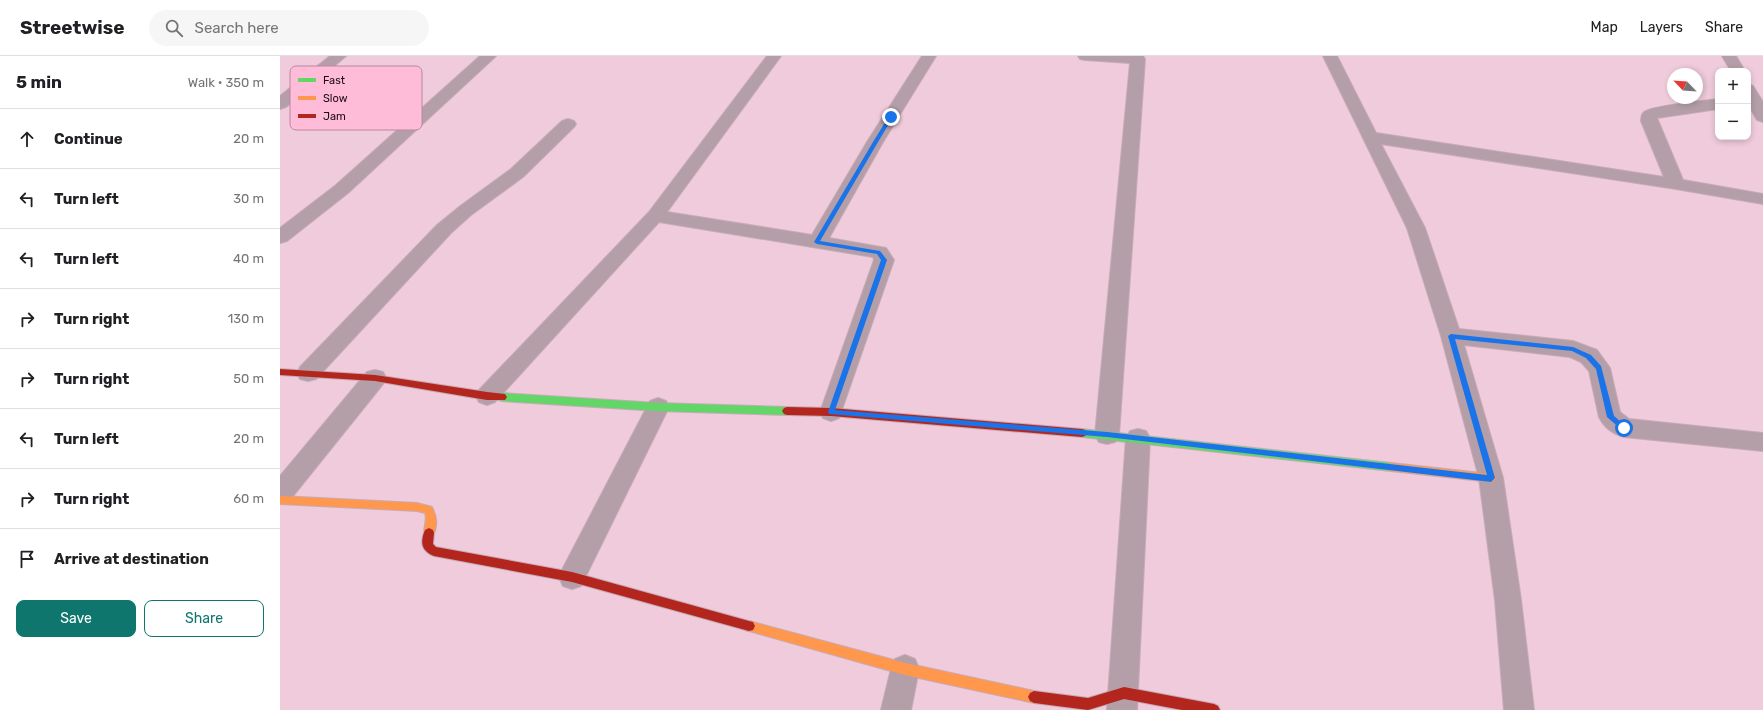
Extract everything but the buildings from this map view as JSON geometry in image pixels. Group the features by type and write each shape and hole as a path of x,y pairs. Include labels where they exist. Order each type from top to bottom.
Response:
{"street":[{"path":"327,66 339,56"},
{"path":"422,116 488,56"},
{"path":"486,396 655,216 774,56"},
{"path":"817,242 875,142 929,56"},
{"path":"1085,56 1138,57 1107,435"},
{"path":"1330,56 1416,228 1451,336 1491,478 1508,600 1519,710"},
{"path":"1729,56 1736,68"},
{"path":"280,104 290,96"},
{"path":"1751,98 1763,117"},
{"path":"1676,184 1649,121 1649,116 1656,113 1715,104"},
{"path":"308,373 444,229 465,211 517,173 568,124"},
{"path":"280,237 342,189 407,130"},
{"path":"1370,137 1676,184 1763,199"},
{"path":"655,216 878,252 884,260 831,412"},
{"path":"1451,336 1573,349 1589,356 1599,368 1610,417 1624,428 1763,442"},
{"path":"280,372 375,378 486,396 658,407 831,412 1107,435 1491,478"},
{"path":"280,494 375,378"},
{"path":"572,577 658,407"},
{"path":"1123,702 1138,438"},
{"path":"280,500 417,507 428,510 432,518 427,546 434,551 572,577 905,669 1047,700 1088,704 1123,702 1214,710"},
{"path":"896,710 905,669"}],"traffic: fast":[{"path":"502,397 658,407 787,411"},
{"path":"1082,433 1391,467"}],"traffic: slow":[{"path":"1391,467 1491,478"},
{"path":"280,500 417,507 428,510 432,518 429,533"},
{"path":"749,626 905,669 1034,697"}],"traffic: jam":[{"path":"280,372 375,378 487,396 502,397"},
{"path":"787,411 831,412 1082,433"},
{"path":"429,533 427,546 434,551 572,577 749,626"},
{"path":"1034,697 1088,704 1124,693 1214,710"}],"route":[{"path":"891,117 817,242 878,252 883,256 884,260 831,412 1107,435 1491,478 1451,336 1573,349 1589,356 1599,368 1610,417 1624,428"}]}
